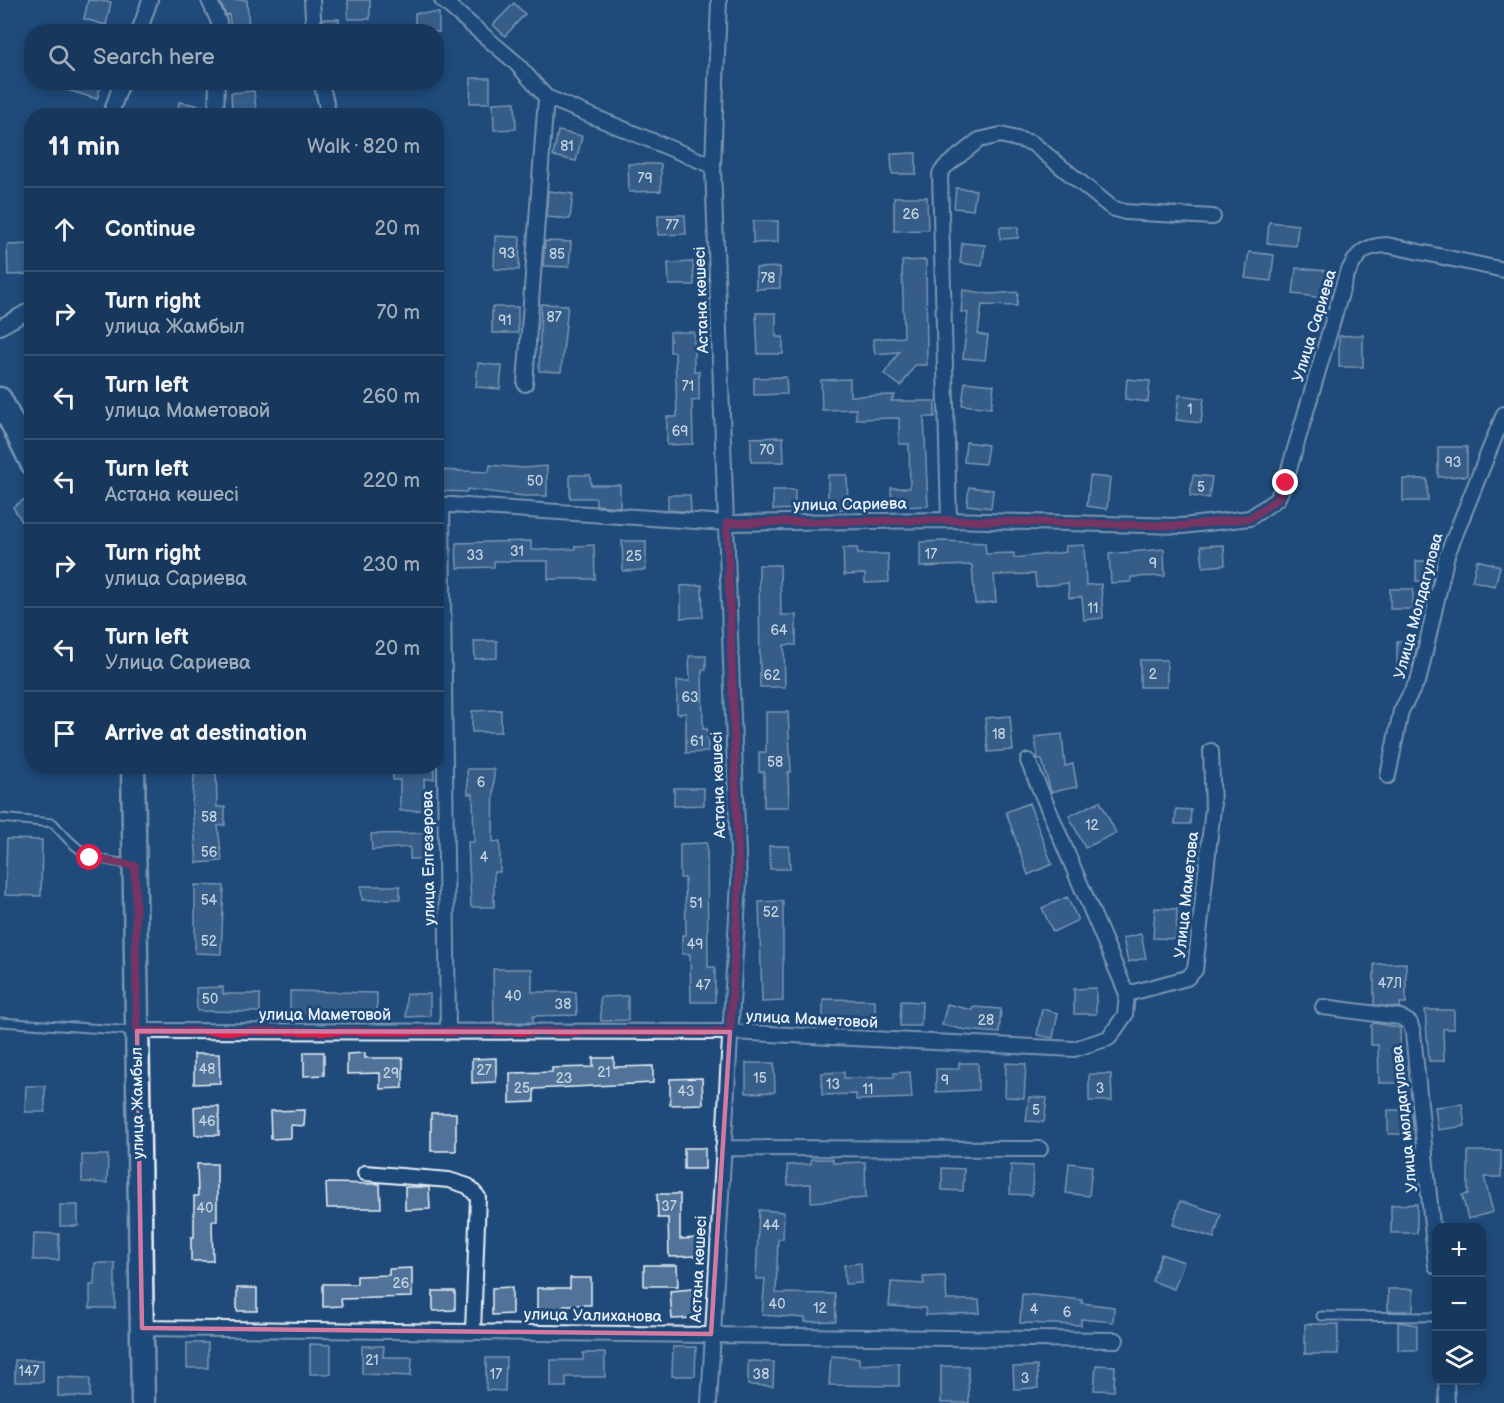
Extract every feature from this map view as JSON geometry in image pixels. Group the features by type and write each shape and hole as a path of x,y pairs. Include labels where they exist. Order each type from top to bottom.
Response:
{"main road":[{"path":"0,400 24,447"},
{"name":"улица Жамбыл","path":"133,774 143,1403"}],"street":[{"path":"142,24 150,0"},
{"path":"208,0 219,24"},
{"path":"312,0 314,24"},
{"path":"442,0 515,62 546,97 713,166"},
{"name":"Астана көшесі","path":"709,1403 711,1334 739,882 713,166 719,0"},
{"path":"113,108 119,90"},
{"path":"216,108 217,90"},
{"path":"323,90 327,108"},
{"path":"525,384 546,97"},
{"path":"949,520 940,174 945,167 979,140 1001,135 1032,143 1112,208 1125,212 1213,218"},
{"name":"Улица Сариева","path":"1262,511 1277,499 1286,483 1346,276 1358,255 1372,246 1387,245 1504,270"},
{"path":"0,327 24,314"},
{"name":"Улица Молдагулова","path":"1388,776 1401,711 1419,678 1447,555 1504,414"},
{"name":"улица Сариева","path":"444,504 727,523 949,520 1182,526 1250,518 1262,511"},
{"name":"Улица Маметова","path":"1127,994 1187,978 1195,970 1214,808 1211,751"},
{"path":"1028,761 1127,994"},
{"name":"улица Елгезерова","path":"444,774 448,1032"},
{"name":"улица Маметовой","path":"137,1031 730,1032 1074,1049 1109,1038 1125,1015 1127,994"},
{"name":"Улица молдагулова","path":"1323,1007 1400,1017 1410,1023 1413,1033 1433,1223"},
{"path":"723,1148 1040,1149"},
{"path":"365,1173 449,1180 468,1186 478,1197 473,1332"},
{"name":"улица Уалиханова","path":"142,1328 1116,1340"},
{"path":"1446,1385 1447,1403"}],"lane":[{"path":"0,818 53,823 76,848 90,858 135,866"},
{"path":"0,1022 137,1031"},
{"path":"1322,1316 1432,1317"}],"highlighted area":[{"path":"137,1031 730,1032 711,1334 142,1328"}],"building":[{"path":"88,0 111,2 106,24 84,19"},
{"path":"219,0 247,0 248,24 230,24 229,14 226,15"},
{"path":"348,0 370,0 370,19 348,19"},
{"path":"514,3 525,14 505,36 493,25"},
{"path":"415,13 439,13 439,24 415,24"},
{"path":"322,19 339,19 339,24 322,24"},
{"path":"471,78 490,78 490,103 470,103"},
{"path":"67,90 100,90 97,99"},
{"path":"254,91 256,108 232,108 231,93"},
{"path":"179,102 207,107 207,108 178,108"},
{"path":"515,102 516,129 494,130 493,103"},
{"path":"558,131 582,136 576,161 553,156"},
{"path":"916,153 916,174 892,174 891,154"},
{"path":"628,164 661,164 661,191 629,192"},
{"path":"956,188 976,190 973,210 954,208"},
{"path":"548,191 573,194 570,219 546,217"},
{"path":"894,197 927,197 928,230 894,231"},
{"path":"658,215 685,215 686,234 658,235"},
{"path":"753,221 778,221 778,242 753,243"},
{"path":"1269,222 1298,225 1296,246 1267,243"},
{"path":"1000,227 1018,227 1018,238 1000,239"},
{"path":"495,236 520,237 519,270 494,269"},
{"path":"545,241 571,242 569,267 543,266"},
{"path":"962,243 985,245 982,266 960,263"},
{"path":"24,244 24,274 8,275 7,245"},
{"path":"1249,252 1274,255 1271,281 1245,278"},
{"path":"926,260 927,365 915,365 901,386 884,374 899,352 875,354 873,339 904,337 902,261"},
{"path":"693,262 694,285 669,285 668,263"},
{"path":"780,267 780,288 756,289 756,268"},
{"path":"1296,268 1327,271 1324,298 1293,294"},
{"path":"963,290 990,294 1018,292 1017,306 982,305 978,334 988,336 985,360 963,358 968,313 961,312"},
{"path":"541,304 568,305 561,372 539,371"},
{"path":"492,307 518,307 518,333 492,333"},
{"path":"756,313 776,313 776,337 783,337 783,354 758,354"},
{"path":"670,332 694,332 694,371 699,371 699,400 692,401 693,444 667,445 667,417 677,417 675,352 670,352"},
{"path":"1363,335 1363,367 1339,367 1339,336"},
{"path":"478,363 502,366 500,389 476,387"},
{"path":"786,377 787,394 754,395 754,378"},
{"path":"850,379 850,396 895,395 891,401 935,401 935,417 924,417 928,506 892,507 891,488 910,488 909,444 899,444 899,418 856,419 856,409 822,410 821,380"},
{"path":"1127,379 1150,381 1148,402 1125,399"},
{"path":"965,382 994,385 991,408 962,405"},
{"path":"1179,395 1204,398 1201,423 1176,420"},
{"path":"783,437 784,462 751,462 751,438"},
{"path":"966,442 988,445 985,464 964,462"},
{"path":"1438,447 1467,447 1467,476 1438,477"},
{"path":"490,465 523,468 547,466 547,496 524,496 467,489 467,492 444,491 444,470 489,472"},
{"path":"570,475 590,475 591,485 620,485 620,507 596,505 596,498 570,498"},
{"path":"828,475 847,475 848,509 828,509"},
{"path":"1193,475 1212,477 1209,498 1190,496"},
{"path":"1090,476 1110,478 1107,509 1087,506"},
{"path":"1403,479 1427,479 1428,501 1403,501"},
{"path":"969,487 993,490 991,508 967,505"},
{"path":"773,490 795,490 795,509 773,510"},
{"path":"668,495 690,495 691,512 668,510"},
{"path":"24,500 24,525 13,507"},
{"path":"531,541 531,550 575,549 575,546 594,545 595,579 548,579 548,561 494,561 494,567 457,568 456,543"},
{"path":"622,541 646,541 646,570 623,571"},
{"path":"920,542 985,543 986,554 1014,553 1014,558 1066,552 1065,546 1084,545 1086,585 1101,584 1103,618 1084,620 1082,597 1069,598 1068,583 1036,587 1035,574 994,575 996,602 975,604 972,565 920,567"},
{"path":"1224,545 1225,565 1203,567 1201,546"},
{"path":"843,548 857,548 858,554 888,554 889,582 865,583 865,574 844,575"},
{"path":"1164,549 1165,576 1131,577 1131,582 1111,583 1109,554"},
{"path":"1477,560 1500,566 1495,586 1472,581"},
{"path":"1416,561 1434,561 1432,581 1416,581"},
{"path":"759,565 780,565 781,615 796,615 796,645 784,645 785,687 760,687"},
{"path":"702,585 703,617 681,618 681,586"},
{"path":"1390,589 1413,589 1413,609 1390,609"},
{"path":"474,641 497,641 497,658 475,659"},
{"path":"1397,641 1418,641 1413,666 1397,666"},
{"path":"689,656 706,656 706,670 702,670 703,729 707,729 708,752 686,753 686,713 677,714 677,681 690,681"},
{"path":"1140,660 1167,660 1167,687 1140,687"},
{"path":"501,710 501,732 472,732 472,711"},
{"path":"766,712 788,712 791,772 788,772 789,807 764,807 764,772 759,772 759,752 766,752"},
{"path":"1010,716 1013,750 988,752 985,718"},
{"path":"1062,734 1065,766 1073,764 1077,787 1051,792 1042,760 1038,760 1035,737"},
{"path":"467,769 494,769 493,842 500,841 500,872 494,872 494,907 471,907 468,842 474,842 473,794 468,794"},
{"path":"194,774 216,774 217,807 225,807 225,825 218,826 222,861 197,863 192,803"},
{"path":"393,774 434,774 434,779 424,779 425,810 400,811 400,780 393,780"},
{"path":"674,788 704,788 704,805 674,806"},
{"path":"1100,801 1116,833 1085,848 1069,816"},
{"path":"1029,803 1052,864 1028,875 1006,812"},
{"path":"1176,809 1191,810 1190,824 1175,824"},
{"path":"431,833 431,859 410,859 410,847 372,850 371,834"},
{"path":"7,839 42,840 41,896 5,895"},
{"path":"707,843 708,967 715,967 715,1002 691,1002 690,954 682,954 682,935 686,935 685,878 680,878 680,844"},
{"path":"769,846 789,846 790,869 770,869"},
{"path":"195,885 224,886 221,954 195,953"},
{"path":"361,886 400,886 400,899 362,900"},
{"path":"1067,897 1078,920 1053,932 1042,908"},
{"path":"783,901 783,1001 762,1002 759,902"},
{"path":"1155,908 1177,909 1176,939 1153,938"},
{"path":"1141,934 1146,958 1128,962 1123,938"},
{"path":"1406,963 1406,1003 1400,1003 1400,1008 1374,1005 1374,964"},
{"path":"493,969 532,969 532,992 576,992 577,1015 533,1016 533,1022 494,1023"},
{"path":"223,987 223,994 260,994 260,1012 197,1011 196,988"},
{"path":"1096,988 1096,1014 1074,1014 1074,989"},
{"path":"290,991 377,993 377,1013 324,1017 324,1013 290,1013"},
{"path":"406,994 430,994 430,1016 406,1017"},
{"path":"628,996 628,1020 601,1021 600,997"},
{"path":"823,999 875,1000 875,1024 855,1024 855,1019 823,1019"},
{"path":"901,1001 922,1002 921,1026 900,1026"},
{"path":"947,1004 972,1010 973,1007 1001,1009 999,1033 942,1025"},
{"path":"1042,1009 1058,1013 1053,1038 1037,1035"},
{"path":"1425,1010 1454,1010 1454,1029 1443,1029 1444,1061 1429,1061"},
{"path":"1374,1023 1400,1028 1401,1083 1379,1083 1378,1045 1371,1045 1371,1025"},
{"path":"304,1052 324,1052 324,1075 304,1076"},
{"path":"365,1053 365,1058 403,1058 403,1088 380,1089 380,1073 347,1074 347,1054"},
{"path":"194,1054 219,1054 220,1083 194,1084"},
{"path":"496,1058 496,1082 472,1083 472,1059"},
{"path":"593,1058 614,1058 614,1067 653,1066 653,1083 534,1089 534,1102 510,1103 510,1073 552,1072 552,1068 593,1067"},
{"path":"746,1063 774,1063 775,1092 746,1093"},
{"path":"959,1063 978,1063 978,1090 936,1092 936,1069 959,1069"},
{"path":"1006,1063 1026,1064 1024,1098 1005,1097"},
{"path":"844,1072 844,1078 894,1077 894,1073 910,1072 912,1098 856,1100 856,1094 822,1095 822,1073"},
{"path":"1089,1074 1111,1074 1112,1101 1089,1101"},
{"path":"702,1078 703,1104 670,1105 670,1079"},
{"path":"26,1086 45,1086 45,1112 25,1112"},
{"path":"1029,1097 1047,1098 1044,1122 1026,1121"},
{"path":"1462,1104 1465,1126 1438,1130 1435,1107"},
{"path":"219,1106 219,1135 195,1135 194,1107"},
{"path":"305,1110 304,1126 291,1125 291,1138 271,1139 270,1111"},
{"path":"1388,1110 1412,1110 1412,1134 1388,1134"},
{"path":"431,1113 456,1113 456,1151 431,1151"},
{"path":"684,1148 705,1148 705,1169 684,1169"},
{"path":"1468,1151 1501,1151 1501,1177 1484,1177 1493,1212 1468,1219 1462,1195 1468,1194"},
{"path":"82,1155 108,1155 107,1183 82,1182"},
{"path":"811,1159 833,1159 833,1163 865,1162 866,1198 811,1202 811,1184 788,1185 787,1165 811,1164"},
{"path":"1069,1163 1092,1166 1089,1196 1066,1193"},
{"path":"197,1164 217,1164 217,1221 212,1221 213,1261 191,1261 191,1237 194,1237 194,1196 198,1196"},
{"path":"1011,1165 1033,1166 1032,1195 1010,1194"},
{"path":"942,1168 964,1169 963,1191 942,1190"},
{"path":"326,1183 380,1184 381,1208 327,1208"},
{"path":"405,1187 429,1187 430,1209 405,1210"},
{"path":"657,1194 680,1194 680,1239 698,1238 698,1256 669,1257 668,1218 658,1218"},
{"path":"1180,1201 1221,1214 1214,1238 1173,1225"},
{"path":"1417,1204 1417,1233 1391,1233 1391,1205"},
{"path":"60,1205 78,1205 78,1226 60,1226"},
{"path":"759,1210 784,1212 783,1239 778,1239 776,1293 835,1294 836,1321 805,1322 805,1318 762,1315 765,1279 756,1279"},
{"path":"34,1233 59,1234 59,1260 33,1260"},
{"path":"1161,1254 1184,1262 1174,1289 1152,1281"},
{"path":"95,1263 115,1263 115,1308 90,1308 90,1285 94,1285"},
{"path":"861,1263 862,1283 845,1284 844,1265"},
{"path":"644,1265 677,1265 678,1286 644,1286"},
{"path":"412,1268 412,1297 341,1299 342,1306 323,1307 323,1284 357,1284 357,1276 389,1275 389,1269"},
{"path":"945,1276 947,1300 979,1300 980,1313 926,1315 925,1308 889,1306 891,1282 924,1284 923,1277"},
{"path":"570,1278 591,1278 591,1305 564,1305 564,1310 537,1311 537,1288 570,1288"},
{"path":"512,1287 512,1314 492,1315 492,1288"},
{"path":"237,1288 257,1288 257,1311 237,1311"},
{"path":"692,1289 694,1318 672,1319 670,1291"},
{"path":"1388,1289 1413,1289 1413,1311 1388,1311"},
{"path":"433,1291 455,1291 455,1310 433,1311"},
{"path":"1022,1294 1082,1300 1082,1303 1114,1307 1113,1322 1081,1319 1081,1325 1020,1323"},
{"path":"1398,1322 1417,1325 1417,1350 1398,1350"},
{"path":"1305,1324 1338,1324 1338,1354 1305,1354"},
{"path":"187,1343 208,1343 208,1368 187,1368"},
{"path":"310,1344 331,1345 331,1374 310,1374"},
{"path":"362,1346 384,1346 383,1357 412,1357 411,1376 362,1374"},
{"path":"673,1347 696,1347 695,1376 672,1376"},
{"path":"583,1353 605,1353 605,1377 566,1377 566,1387 551,1387 551,1360 583,1360"},
{"path":"831,1356 859,1358 859,1365 899,1363 899,1386 829,1385"},
{"path":"486,1358 506,1358 505,1391 486,1390"},
{"path":"15,1360 43,1360 43,1382 15,1382"},
{"path":"748,1361 774,1362 773,1386 748,1385"},
{"path":"1096,1365 1115,1366 1114,1391 1094,1390"},
{"path":"941,1366 968,1366 969,1403 941,1403"},
{"path":"1037,1366 1038,1388 1014,1389 1013,1367"},
{"path":"58,1377 90,1378 90,1397 58,1396"}],"route":[{"path":"90,858 135,866 137,1031 730,1032 739,882 727,523 949,520 1182,526 1250,518 1277,499 1286,483"}]}
